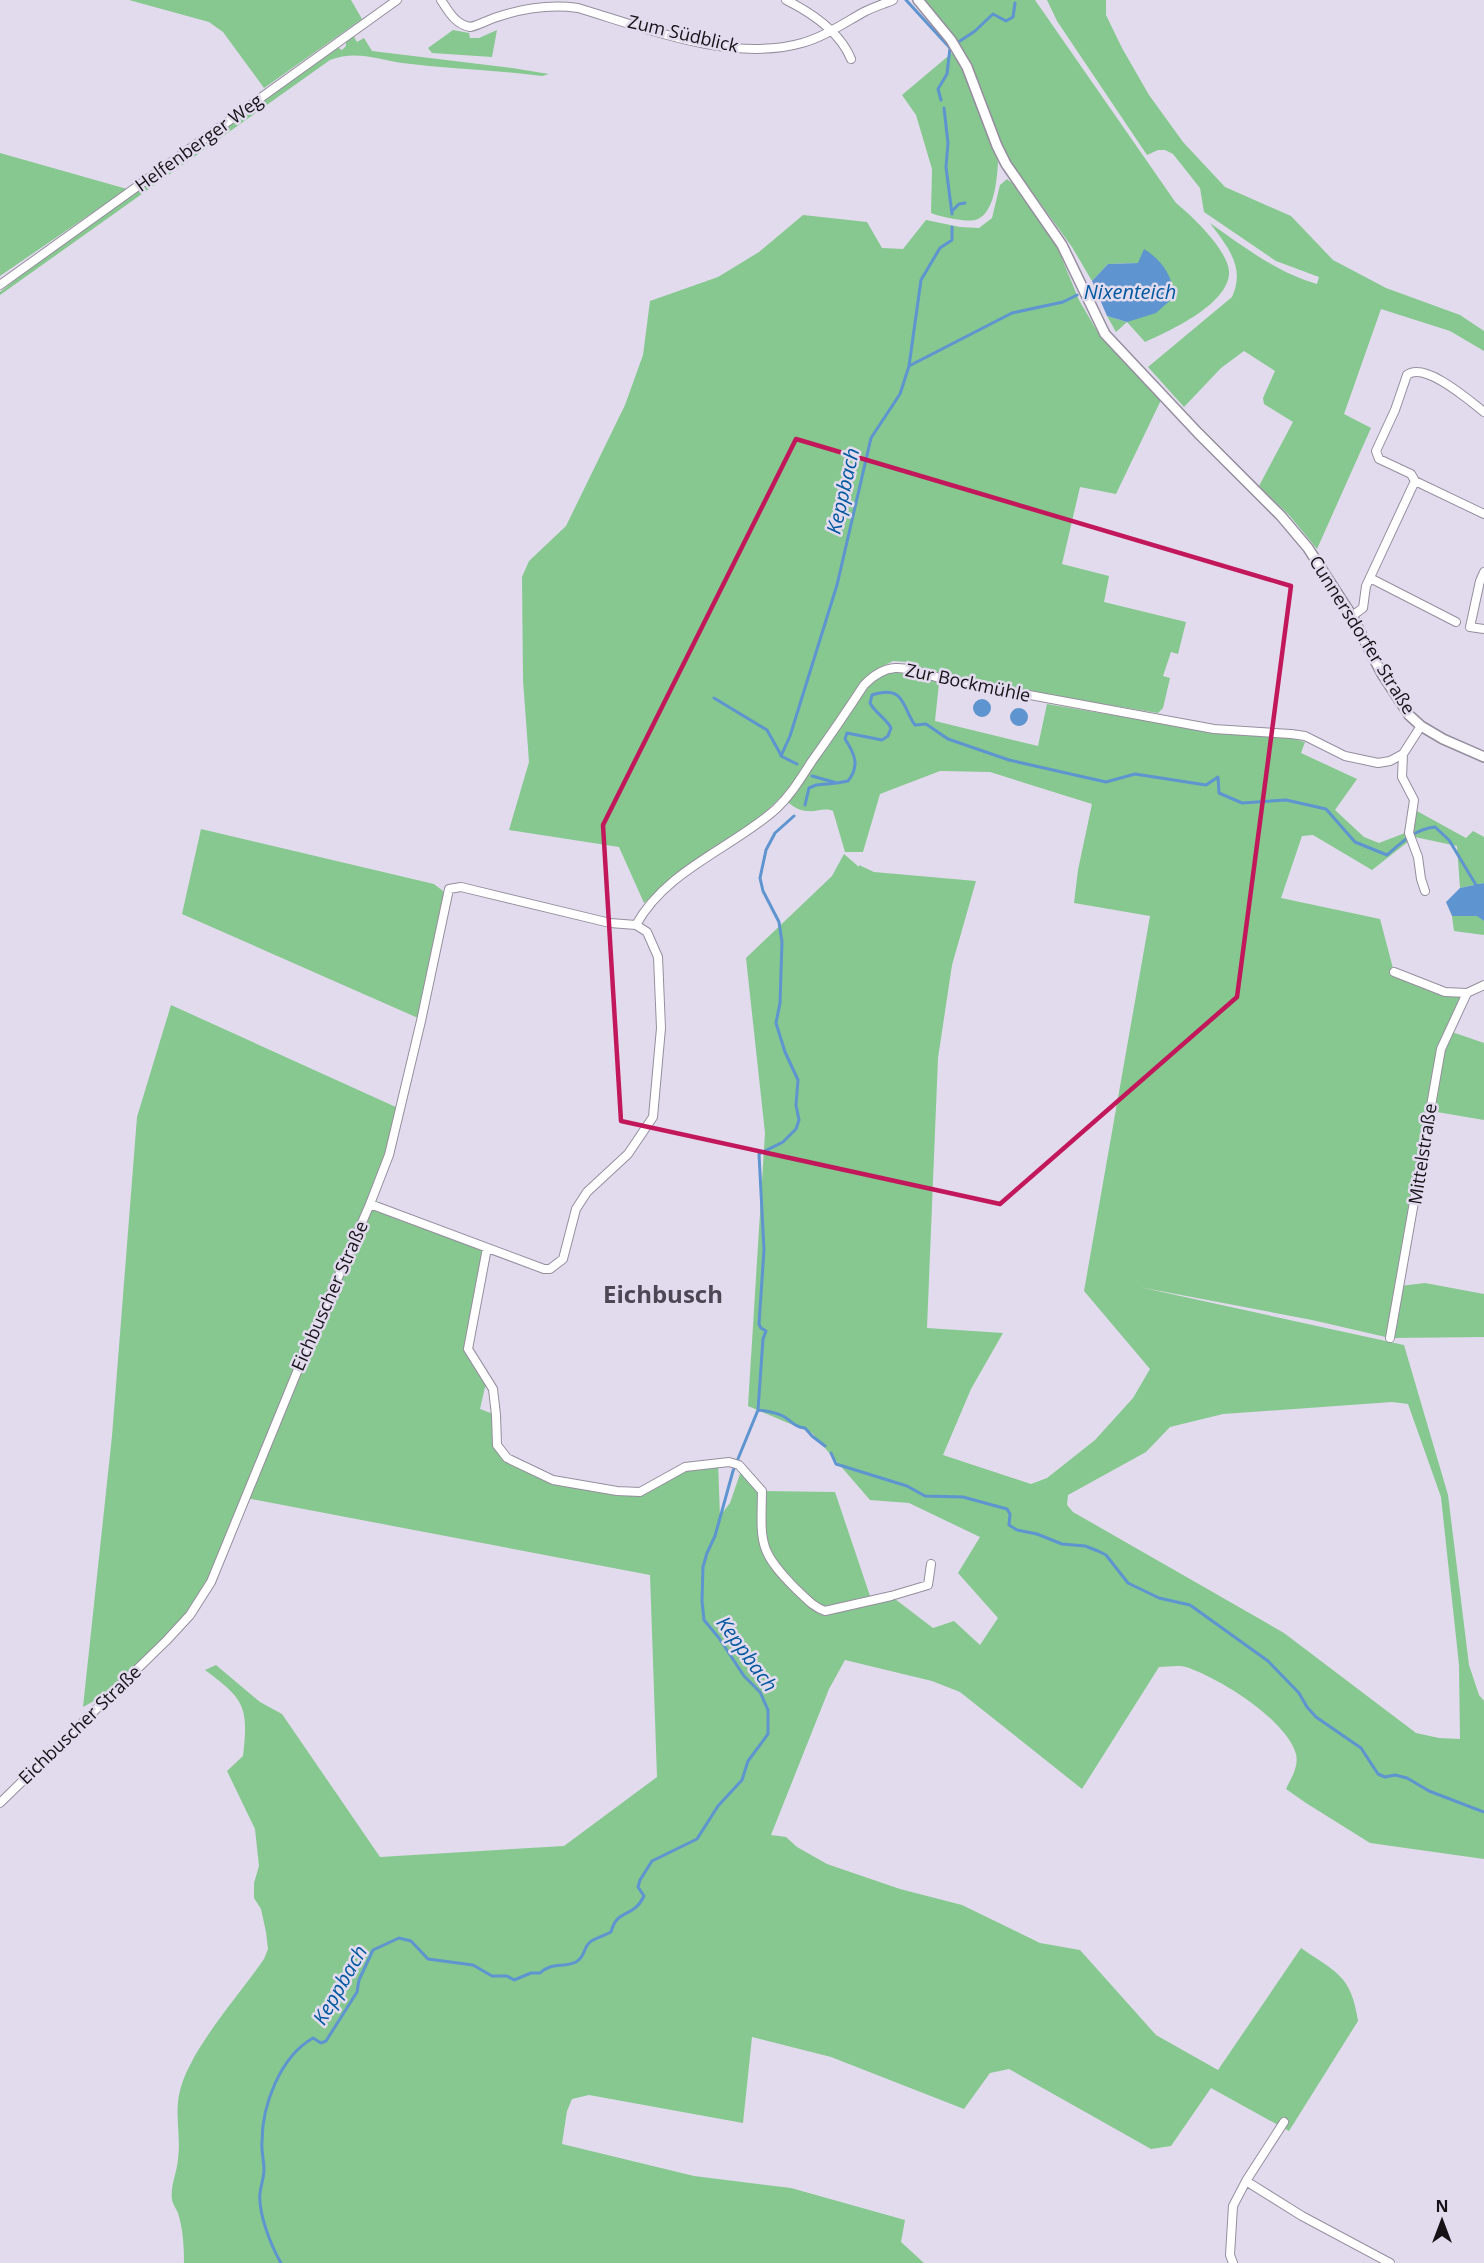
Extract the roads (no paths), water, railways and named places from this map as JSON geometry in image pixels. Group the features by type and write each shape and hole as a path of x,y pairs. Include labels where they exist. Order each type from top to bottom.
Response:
{"street":[{"name":"Helfenberger Weg","path":"0,285 397,0"},
{"name":"Zum Südblick","path":"441,0 454,19 470,27 523,9 563,6 578,8 675,36 741,48 772,49 803,43 893,0"},
{"path":"786,0 831,30 846,45 851,59"},
{"name":"Cunnersdorfer Straße","path":"918,0 951,40 967,67 1006,164 1062,245 1105,334 1198,433 1281,516 1316,558 1352,616 1399,702 1421,726 1443,739 1484,757"},
{"path":"1484,412 1451,386 1431,376 1411,372 1407,375 1395,410 1376,451 1379,459 1411,474 1415,481 1484,514"},
{"path":"1352,616 1363,608 1366,586 1415,481"},
{"path":"1484,572 1470,627 1484,629"},
{"path":"1370,578 1456,622"},
{"name":"Zur Bockmühle","path":"636,925 644,910 662,892 713,852 762,820 788,798 864,685 875,673 889,668 901,668 987,688 1214,729 1298,735 1345,756 1366,762 1390,761 1403,754"},
{"path":"1421,726 1403,754 1402,777 1414,800 1410,837 1418,857 1425,891"},
{"name":"Eichbuscher Straße","path":"0,1803 190,1615 212,1582 298,1367 370,1204 391,1150 450,889 460,887 610,922 636,925"},
{"path":"370,1204 544,1269 550,1269 563,1259 576,1209 587,1192 628,1154 653,1117 661,1028 658,957 647,932 636,925"},
{"path":"1394,972 1445,992 1467,993 1484,985"},
{"name":"Mittelstraße","path":"1390,1338 1441,1049 1467,993"},
{"path":"487,1248 468,1349 493,1389 497,1445 507,1458 553,1480 617,1491 640,1492 685,1467 718,1462 739,1465 762,1491 762,1537 766,1553 777,1570 815,1608 825,1611 928,1585 931,1564"},
{"path":"1233,2263 1230,2255 1233,2206 1246,2181 1284,2122"},
{"path":"1246,2181 1302,2216 1390,2263"}],"water":[{"name":"Nixenteich","path":"1144,249 1166,270 1172,283 1173,298 1156,313 1127,322 1107,316 1092,281 1108,264 1138,263"},
{"path":"982,699 988,702 991,708 988,714 982,717 976,714 973,708 976,702"},
{"path":"1019,708 1025,711 1028,717 1025,723 1019,726 1013,723 1010,717 1013,711"},
{"path":"1484,883 1484,921 1477,916 1452,916 1446,902 1460,888"}],"waterway":[{"name":"Keppbach","path":"906,0 950,48 947,74 938,89 941,100"},
{"path":"960,41 993,14 1006,21 1013,17 1015,3"},
{"name":"Keppbach","path":"944,108 948,143 946,167 952,214"},
{"path":"952,211 959,204 965,203"},
{"name":"Keppbach","path":"797,764 781,756 790,736 837,585 871,438 900,394 909,366 921,280 940,248 952,240 952,227"},
{"path":"909,366 1012,313 1063,302 1077,295"},
{"path":"837,783 848,781 854,770 854,755 845,739 847,733 882,740 888,736 891,728 870,703 872,695 883,692 891,693 901,699 915,725 926,724 948,739 1009,760 1106,782 1135,774 1206,785 1218,777 1219,793 1242,803 1286,800 1326,809 1355,842 1387,855 1415,833 1435,827 1449,840 1476,885 1484,888"},
{"path":"714,698 767,730 781,755"},
{"name":"Keppbach","path":"805,805 809,788 837,783 812,776"},
{"name":"Keppbach","path":"281,2263 266,2229 260,2201 264,2175 263,2128 269,2098 282,2070 301,2046 313,2038 321,2043 326,2041 357,1992 359,1980 373,1950 399,1938 411,1941 428,1959 473,1965 492,1976 507,1976 514,1980 531,1973 540,1973 548,1967 576,1962 581,1958 589,1943 611,1932 617,1919 640,1903 644,1896 638,1887 652,1861 697,1839 718,1806 742,1780 748,1761 768,1734 768,1710 760,1692 744,1676 704,1620 702,1601 703,1567 707,1553 715,1536 733,1471 758,1410 763,1339 766,1331 759,1324 764,1250 759,1154 783,1142 796,1129 799,1120 796,1105 798,1080 785,1052 776,1023 780,1003 782,942 779,922 763,891 760,878 766,850 775,833 794,816"},
{"path":"758,1410 783,1416 805,1428 825,1446"},
{"path":"831,1453 836,1464 907,1486 925,1496 963,1497 1007,1509 1010,1514 1009,1525 1017,1530 1037,1534 1062,1544 1085,1546 1106,1555 1128,1583 1159,1598 1190,1605 1268,1661 1299,1693 1316,1717 1361,1748 1378,1774 1385,1777 1395,1775 1407,1778 1429,1791 1484,1812"}],"district":[{"name":"Eichbusch","path":"663,1295"}]}
